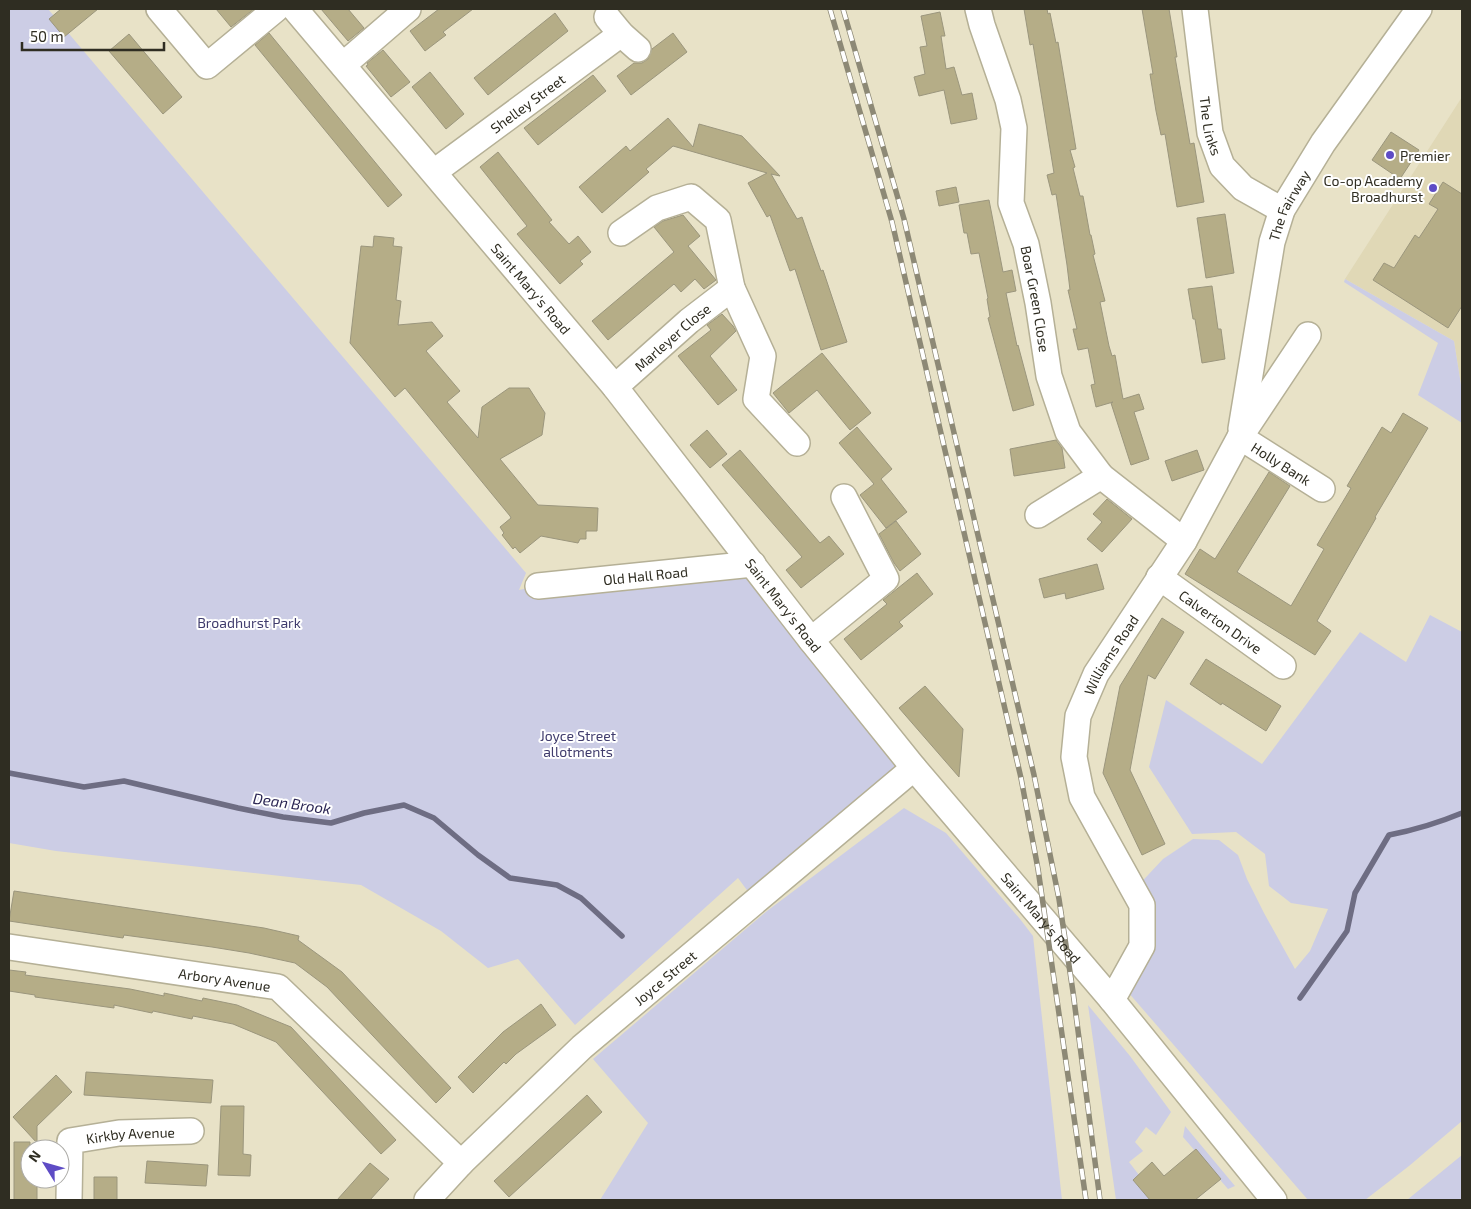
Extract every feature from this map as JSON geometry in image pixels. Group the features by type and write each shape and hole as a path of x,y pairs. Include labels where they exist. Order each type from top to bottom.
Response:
{"street":[{"path":"159,9 207,66 276,9"},
{"name":"Saint Mary's Road","path":"295,9 615,387 811,640 914,768 1112,1000 1274,1200"},
{"path":"343,64 408,9"},
{"name":"Boar Green Close","path":"978,9 1008,100 1014,128 1011,202 1026,244 1038,303 1049,376 1068,432 1101,476 1184,541"},
{"name":"The Links","path":"1196,9 1210,133 1222,166 1242,188 1282,210"},
{"name":"The Fairway","path":"1240,437 1272,242 1282,210 1323,142 1419,9"},
{"name":"Shelley Street","path":"434,172 622,33"},
{"path":"621,233 657,208 691,197 718,220 732,288 763,356 756,398 797,443"},
{"name":"Marleyer Close","path":"615,387 689,321 732,288"},
{"name":"Williams Road","path":"1112,1000 1142,946 1142,905 1082,797 1074,757 1078,716 1096,674 1184,541 1240,437 1308,335"},
{"name":"Holly Bank","path":"1240,437 1322,489"},
{"path":"1038,515 1101,476"},
{"path":"811,640 886,580 844,497"},
{"name":"Old Hall Road","path":"538,586 752,564"},
{"name":"Calverton Drive","path":"1159,577 1283,666"},
{"name":"Joyce Street","path":"427,1200 461,1163 582,1047 914,768"},
{"name":"Arbory Avenue","path":"9,947 278,987 461,1163"},
{"name":"Kirkby Avenue","path":"69,1200 70,1141 119,1133 191,1131"}],"shaded area":[{"name":"Co-op Academy Broadhurst","path":"1462,97 1462,391 1454,341 1345,279"}],"green space":[{"name":"Broadhurst Park","path":"9,9 48,9 526,573 519,590 538,586 753,564 914,768 755,901 738,878 575,1025 518,959 488,968 441,931 361,885 56,851 9,843"},
{"path":"1345,279 1454,341 1462,391 1462,423 1418,395 1438,343 1344,282"},
{"path":"1430,615 1462,632 1462,1121 1365,1200 1308,1200 1121,984 1142,946 1134,890 1163,859 1193,839 1219,840 1238,855 1247,879 1264,913 1295,969 1310,951 1328,909 1291,903 1269,886 1265,854 1236,832 1192,834 1149,767 1166,700 1262,764 1360,632 1406,662"},
{"path":"904,808 946,833 1033,936 1062,1200 600,1200 648,1123 593,1059 767,911"},
{"path":"1088,1005 1130,1056 1171,1112 1156,1135 1146,1127 1135,1142 1143,1151 1129,1162 1139,1175 1133,1180 1150,1200 1116,1200"},
{"path":"1185,1126 1235,1186 1228,1189 1183,1137"},
{"path":"1462,1155 1462,1200 1407,1200"}],"building":[{"path":"61,9 98,9 64,37 49,19"},
{"path":"216,9 254,9 231,27"},
{"path":"321,9 348,9 364,28 348,41"},
{"path":"439,9 473,9 443,32 446,35 425,51 410,31"},
{"path":"1024,9 1047,9 1048,14 1050,13 1056,43 1058,42 1076,149 1070,150 1075,167 1073,168 1080,196 1083,196 1095,254 1093,255 1105,301 1100,302 1109,346 1112,356 1115,355 1123,399 1139,394 1144,409 1134,412 1149,459 1131,465 1111,403 1113,402 1096,407 1091,385 1095,384 1088,348 1078,350 1073,329 1077,329 1068,290 1070,290 1067,265 1056,194 1052,195 1047,175 1054,173 1033,44 1030,45"},
{"path":"1142,9 1169,9 1190,144 1194,143 1204,202 1177,207 1165,134 1161,135 1156,111 1150,74 1153,74"},
{"path":"940,12 945,36 941,36 946,69 954,67 962,95 972,93 977,119 951,124 944,90 919,96 914,77 925,74 920,47 927,46 921,16"},
{"path":"555,13 568,31 488,95 474,78"},
{"path":"269,33 402,195 388,207 255,45"},
{"path":"673,33 687,52 631,95 617,76 634,63 642,63 648,59 652,49"},
{"path":"129,34 182,97 163,114 109,51"},
{"path":"383,50 410,82 391,97 366,66"},
{"path":"430,72 464,114 446,129 412,87"},
{"path":"593,75 606,91 538,145 524,128"},
{"path":"668,118 693,147 699,124 742,136 780,176 771,174 797,219 802,217 821,271 823,270 847,342 821,350 795,269 790,271 770,215 767,217 748,183 767,173 673,146 646,169 649,172 602,213 579,187 626,146 630,151"},
{"path":"1391,132 1419,150 1400,179 1372,160"},
{"path":"498,152 552,220 549,222 569,244 578,236 591,252 580,261 583,264 560,284 517,234 527,226 480,167"},
{"path":"1443,182 1462,194 1462,306 1448,328 1373,280 1384,263 1394,268 1415,235 1419,238 1438,209 1429,204"},
{"path":"956,187 959,202 939,206 936,191"},
{"path":"989,200 1003,272 1012,270 1016,291 1006,293 1017,346 1034,405 1013,411 988,318 990,317 988,298 979,253 971,254 967,233 964,233 959,205"},
{"path":"1225,214 1234,273 1206,278 1197,218"},
{"path":"683,215 700,236 688,246 716,280 704,289 695,279 681,292 674,284 608,340 592,321 674,252 654,227 663,221"},
{"path":"374,236 394,238 393,246 402,247 396,300 401,301 398,325 432,322 443,336 426,351 460,391 447,402 478,438 482,407 509,388 529,388 545,413 542,435 500,459 538,505 598,508 597,531 586,531 586,539 580,539 578,543 541,536 520,553 515,547 513,549 502,535 504,533 500,527 511,518 510,516 405,388 395,397 350,343 361,246 373,247"},
{"path":"1212,286 1218,329 1221,329 1225,359 1202,363 1188,289"},
{"path":"722,314 736,331 710,356 737,390 718,405 678,356 711,330 707,325"},
{"path":"822,353 871,413 850,430 817,390 789,413 773,393"},
{"path":"1403,413 1428,428 1375,517 1317,621 1331,631 1315,655 1185,574 1200,549 1215,559 1269,472 1290,486 1237,572 1291,606 1324,549 1317,545 1351,488 1347,486 1382,427 1391,433"},
{"path":"857,427 892,469 881,479 907,512 886,528 860,495 874,484 839,443"},
{"path":"707,430 727,454 710,468 690,445"},
{"path":"1056,440 1062,448 1065,468 1014,476 1010,449"},
{"path":"740,450 820,543 829,536 844,554 801,588 786,570 802,557 722,465"},
{"path":"1197,450 1204,470 1172,481 1165,461"},
{"path":"1107,499 1132,519 1102,552 1087,539 1102,522 1093,514"},
{"path":"896,521 921,554 900,571 879,534"},
{"path":"1097,564 1104,589 1066,599 1065,593 1044,598 1039,579"},
{"path":"917,573 933,594 899,622 903,626 861,660 844,639 887,604 883,600"},
{"path":"1162,618 1184,632 1155,679 1148,675 1130,770 1165,844 1142,855 1103,773 1120,686"},
{"path":"1206,659 1281,706 1266,731 1222,703 1221,705 1190,684"},
{"path":"925,686 963,729 959,777 899,708"},
{"path":"14,891 264,928 299,936 298,940 342,972 451,1088 436,1103 327,987 295,963 212,947 124,935 123,938 9,921"},
{"path":"9,970 26,972 25,975 130,989 164,996 164,993 202,1001 203,998 237,1005 291,1027 396,1140 381,1154 276,1042 233,1024 193,1016 192,1019 114,1005 114,1008 35,997 35,995 9,991"},
{"path":"541,1004 556,1025 516,1054 506,1064 504,1062 473,1093 458,1077 503,1032"},
{"path":"86,1072 213,1080 211,1103 84,1095"},
{"path":"56,1075 72,1092 37,1126 37,1139 33,1139 13,1117"},
{"path":"587,1095 602,1112 509,1197 494,1181"},
{"path":"221,1106 244,1106 243,1154 251,1155 250,1176 218,1175"},
{"path":"14,1142 20,1142 20,1189 37,1189 37,1200 14,1200"},
{"path":"1196,1149 1221,1179 1195,1200 1150,1200 1133,1180 1152,1162 1164,1176"},
{"path":"147,1161 208,1165 206,1186 145,1183"},
{"path":"370,1163 389,1179 370,1200 337,1200"},
{"path":"94,1177 117,1177 117,1200 94,1200"}],"waterway":[{"name":"Dean Brook","path":"9,773 84,787 124,781 238,808 283,817 331,823 364,813 404,805 434,818 478,855 510,878 557,885 581,898 622,936"},
{"path":"1300,998 1347,931 1355,893 1389,835 1426,826 1462,813"}],"railway":[{"path":"830,9 892,222 1021,778 1038,869 1086,1200"},
{"path":"843,9 904,219 1034,775 1059,899 1100,1200"}],"place":[{"name":"Premier","path":"1390,155"},
{"name":"Co-op Academy Broadhurst","path":"1433,188"}],"park label":[{"name":"Joyce Street allotments","path":"578,744"}]}
